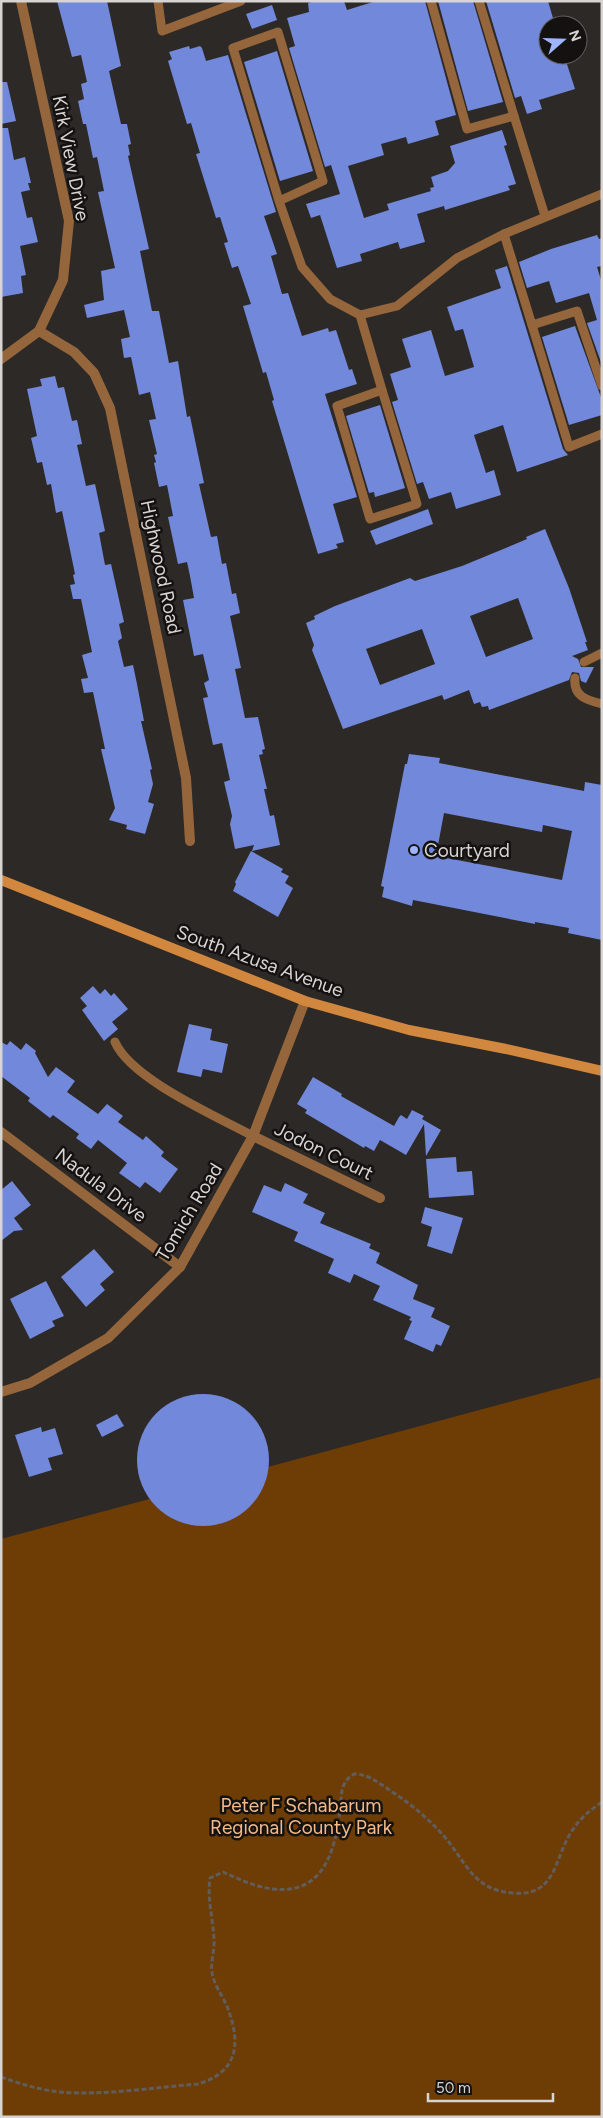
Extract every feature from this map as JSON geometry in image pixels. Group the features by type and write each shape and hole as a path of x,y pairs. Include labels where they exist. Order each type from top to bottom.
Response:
{"street":[{"name":"Kirk View Drive","path":"1,359 38,331 63,280 69,221 21,1"},
{"name":"Highwood Road","path":"38,331 74,352 94,373 110,408 186,778 190,842"},
{"name":"South Azusa Avenue","path":"1,880 305,1000 409,1030 506,1049 602,1071"},
{"name":"Tomich Road","path":"1,1392 30,1383 108,1338 180,1267 253,1136 305,1000"},
{"name":"Nadula Drive","path":"1,1132 180,1267"},
{"name":"Jodon Court","path":"253,1136 380,1198"}],"lane":[{"path":"158,1 162,31 241,1"},
{"path":"431,1 467,129 514,116"},
{"path":"479,1 545,216"},
{"path":"279,200 323,181 278,32 233,48 279,200 302,267 330,299 360,315 397,306 457,258 504,234 602,194"},
{"path":"504,234 569,447 602,434"},
{"path":"532,325 578,310 602,386"},
{"path":"360,315 417,504 370,519 337,406 382,390"},
{"path":"584,662 602,653"},
{"path":"575,678 574,689 579,695 602,704"},
{"path":"115,1042 120,1055 146,1076 253,1136"}],"path":[{"path":"1,2077 40,2089 62,2092 87,2092 198,2084 214,2079 224,2072 231,2062 236,2040 228,2009 213,1978 214,1940 209,1901 210,1878 223,1872 250,1884 272,1889 289,1890 298,1888 314,1878 326,1866 333,1849 341,1788 347,1778 354,1774 372,1778 414,1807 445,1837 462,1864 473,1875 486,1885 512,1893 525,1894 544,1886 552,1875 569,1836 581,1818 602,1802"}],"green space":[{"name":"Peter F Schabarum Regional County Park","path":"602,1377 602,2117 1,2117 1,1539"}],"building":[{"path":"57,1 107,1 121,66 109,71 121,124 127,124 131,144 128,145 130,155 128,156 149,249 140,251 152,311 159,311 169,363 178,361 187,417 190,416 204,483 199,484 211,537 217,536 222,564 226,563 232,594 236,593 240,613 230,616 241,668 235,669 245,718 258,717 265,749 262,750 263,754 259,755 267,789 264,789 270,816 274,815 280,845 252,851 254,845 235,849 230,824 232,816 224,782 230,780 222,743 213,745 203,698 208,697 204,683 209,680 203,654 194,656 183,600 194,598 190,576 187,562 178,564 168,517 173,516 167,485 159,487 154,463 156,462 154,455 157,454 149,420 156,419 150,392 139,395 131,357 124,358 121,339 130,337 124,310 87,318 84,305 104,300 101,271 115,268 98,192 104,191 97,157 93,158 86,124 83,124 78,101 84,99 81,84 87,82 81,55 72,57"},
{"path":"315,1 344,1 347,10 376,1 425,1 456,115 435,121 439,135 408,144 406,137 381,144 384,155 348,166 364,218 389,210 387,204 431,191 430,188 434,187 431,177 448,171 455,163 450,146 502,130 507,145 504,146 516,184 508,186 510,190 445,210 444,206 417,214 425,242 400,249 398,242 360,254 362,261 337,268 320,215 311,218 306,204 340,194 331,165 325,167 289,48 295,46 287,18 309,12 308,3"},
{"path":"438,1 473,1 503,102 468,111"},
{"path":"486,1 548,1 552,15 538,15 538,65 567,65 575,89 539,100 542,109 527,114 521,96 515,98"},
{"path":"272,5 277,20 252,29 246,14"},
{"path":"189,46 190,49 200,46 206,61 228,55 276,212 264,216 277,254 271,256 282,294 288,293 302,336 328,328 329,332 336,330 349,370 352,369 357,384 325,394 357,497 333,504 344,542 336,544 338,548 318,554 272,401 274,400 266,372 263,373 243,306 251,304 238,266 232,268 224,243 228,242 220,217 216,218 196,154 200,153 191,123 187,124 168,61 172,59 169,52"},
{"path":"277,51 313,171 280,181 244,62"},
{"path":"1,82 7,82 16,121 1,124"},
{"path":"1,128 8,128 14,160 25,157 31,183 28,183 30,190 21,192 27,218 32,217 38,242 20,246 26,275 21,276 23,293 1,297"},
{"path":"597,235 599,239 602,238 602,266 597,267 602,283 602,365 587,323 597,320 589,293 556,303 549,281 527,288 519,262 551,249"},
{"path":"507,266 563,449 568,455 517,472 503,425 474,435 486,473 494,470 501,495 456,509 451,492 429,499 423,482 417,484 392,402 398,400 390,374 411,367 402,339 431,330 445,376 474,367 463,329 455,331 447,307 501,288 495,270"},
{"path":"575,326 602,400 602,415 569,425 542,337"},
{"path":"55,376 58,388 64,387 72,421 77,420 82,444 77,445 86,486 95,484 105,531 99,533 105,565 111,564 124,622 119,624 122,638 118,641 124,667 133,665 137,684 144,721 141,721 152,769 150,770 153,784 148,802 154,804 145,834 126,829 127,825 109,820 115,808 101,749 105,749 93,692 84,693 81,679 88,678 82,655 92,652 81,599 73,599 70,585 75,584 73,575 75,574 62,511 56,513 51,484 47,485 42,462 37,463 31,438 37,436 27,389 42,386 40,379"},
{"path":"380,405 405,488 375,497 374,492 369,493 346,416"},
{"path":"428,509 433,524 376,545 370,531"},
{"path":"545,529 569,588 587,642 585,642 588,650 572,656 578,659 581,667 594,667 586,683 581,681 579,673 572,672 569,680 489,710 488,706 482,707 480,702 474,704 469,690 444,700 442,695 343,729 312,650 314,645 306,623 315,619 314,616 335,606 410,578 415,581 462,566 527,539 526,537","holes":["518,598 533,639 486,657 470,616","422,629 435,664 380,685 366,649"]},
{"name":"Courtyard","path":"409,754 440,758 439,763 584,791 585,782 602,785 602,940 568,933 569,928 535,922 535,924 413,900 412,906 382,897 384,887 381,886 405,764 407,764","holes":["444,813 542,832 543,825 572,831 562,880 436,856"]},
{"path":"251,851 283,869 281,872 289,876 285,883 293,888 278,917 233,891 235,882"},
{"path":"93,986 100,994 105,989 111,996 114,993 128,1009 112,1022 118,1029 104,1041 82,1010 87,1006 80,998"},
{"path":"189,1024 212,1029 210,1040 228,1044 222,1073 203,1069 201,1077 177,1072"},
{"path":"10,1041 21,1050 26,1043 36,1051 35,1053 48,1077 56,1067 75,1081 67,1092 98,1114 107,1104 123,1116 118,1122 143,1140 146,1136 164,1152 161,1156 178,1169 160,1193 145,1182 140,1188 119,1173 127,1163 98,1140 91,1149 76,1138 79,1134 53,1115 50,1118 28,1101 30,1098 1,1076 1,1042 7,1045"},
{"path":"313,1077 342,1094 341,1096 394,1126 401,1115 407,1119 412,1110 424,1116 422,1119 441,1130 426,1156 424,1124 406,1155 380,1140 374,1151 365,1146 364,1148 305,1113 307,1110 297,1104"},
{"path":"456,1157 457,1172 472,1171 474,1195 429,1198 426,1159"},
{"path":"12,1181 31,1205 14,1218 23,1230 14,1231 1,1241 1,1190"},
{"path":"285,1183 308,1194 303,1203 325,1213 320,1223 371,1244 369,1248 380,1253 376,1263 418,1285 413,1299 435,1308 431,1317 450,1326 441,1346 436,1344 433,1352 404,1339 412,1321 409,1320 411,1317 373,1300 380,1286 354,1274 350,1283 328,1273 334,1259 294,1241 298,1232 252,1212 264,1185 281,1192"},
{"path":"425,1207 463,1218 452,1254 427,1246 432,1227 421,1223"},
{"path":"94,1249 114,1272 100,1284 105,1290 86,1307 61,1277"},
{"path":"46,1281 64,1316 52,1321 55,1326 30,1339 10,1299"},
{"path":"203,1394 228,1399 249,1414 264,1435 269,1460 264,1485 249,1506 228,1521 203,1526 178,1521 157,1506 142,1485 137,1460 142,1435 157,1414 178,1399"},
{"path":"117,1414 124,1426 102,1437 96,1425"},
{"path":"41,1427 42,1432 55,1428 63,1454 48,1458 52,1470 29,1477 15,1435"}],"place":[{"name":"Courtyard","path":"414,850"}]}
